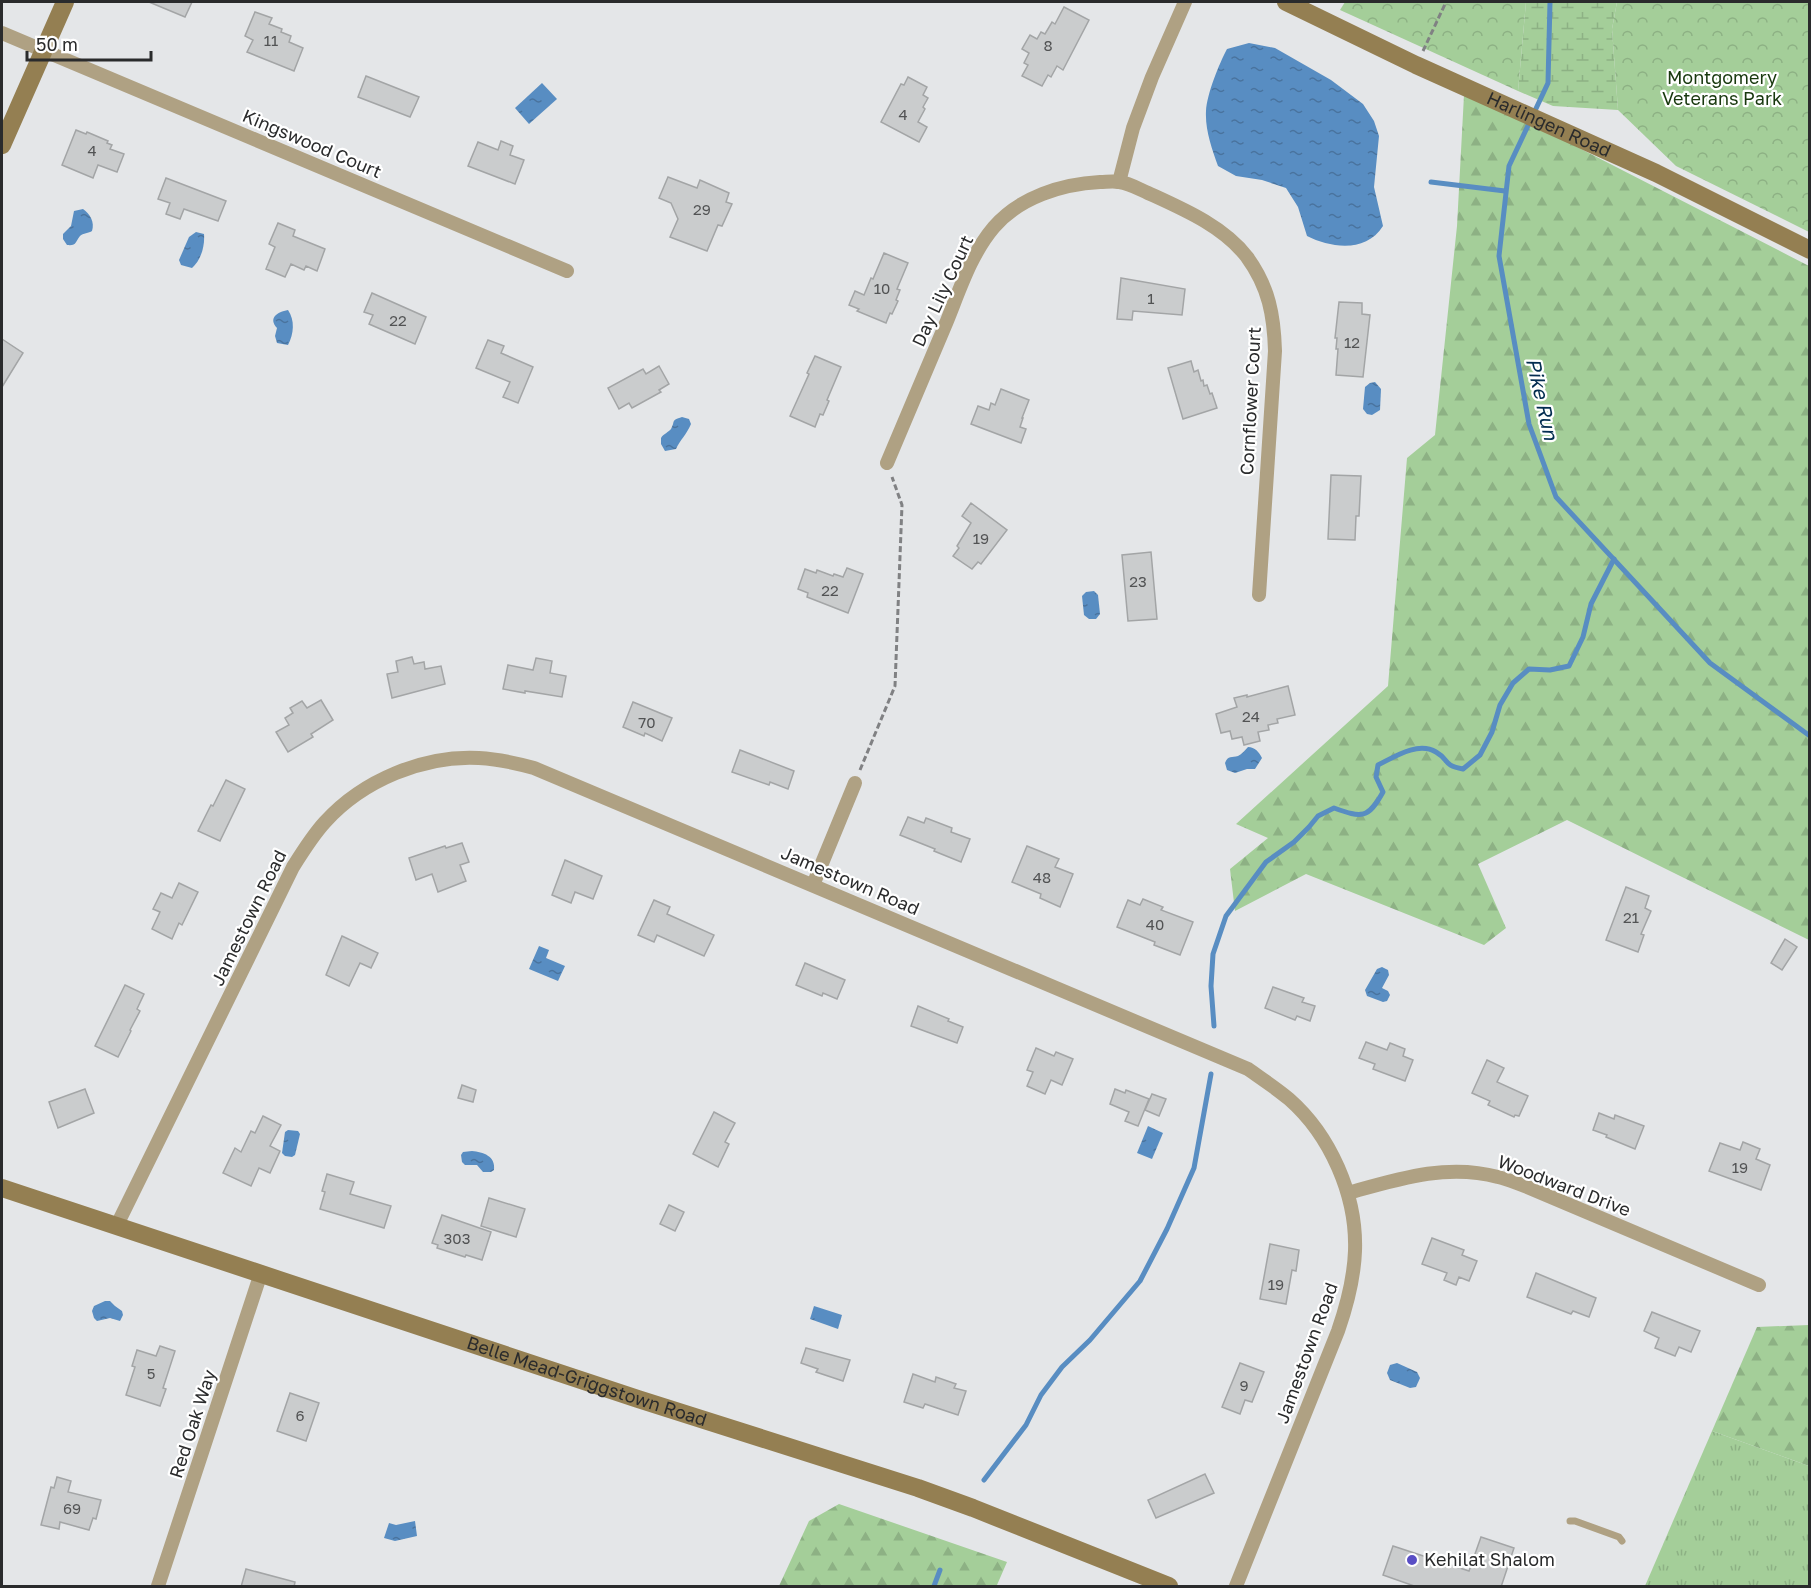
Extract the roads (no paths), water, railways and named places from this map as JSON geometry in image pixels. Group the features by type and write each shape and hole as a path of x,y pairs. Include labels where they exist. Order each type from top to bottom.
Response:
{"street":[{"path":"2,146 65,2"},
{"path":"1119,182 1132,128 1185,2"},
{"name":"Harlingen Road","path":"1286,2 1416,65 1656,173 1809,250"},
{"name":"Kingswood Court","path":"2,33 567,271"},
{"name":"Day Lily Court","path":"887,463 972,261 995,226 1024,203 1038,196 1061,188 1089,183 1119,182"},
{"name":"Cornflower Court","path":"1119,182 1196,217 1230,239 1246,257 1269,298 1274,322 1275,351 1258,595"},
{"name":"Jamestown Road","path":"117,1226 292,867 326,820 346,802 373,784 423,764 450,759 477,758 534,768 1248,1069 1290,1100 1308,1119 1336,1163 1348,1193 1355,1249 1353,1275 1347,1305 1236,1587"},
{"path":"813,885 855,783"},
{"name":"Woodward Drive","path":"1348,1193 1411,1175 1440,1171 1497,1176 1759,1285"},
{"name":"Belle Mead-Griggstown Road","path":"2,1188 627,1395 918,1488 1169,1587"},
{"name":"Red Oak Way","path":"158,1587 261,1273"}],"lane":[{"path":"1570,1521 1619,1537 1622,1541"}],"water":[{"path":"1249,43 1275,48 1331,80 1363,104 1374,121 1379,136 1374,187 1383,226 1367,241 1348,246 1327,243 1307,236 1298,207 1286,188 1262,180 1236,176 1218,166 1207,125 1206,111 1209,96 1227,49"},
{"path":"542,83 557,99 529,124 515,108"},
{"path":"83,209 91,219 92,231 81,235 74,244 67,245 63,234 71,226 74,211"},
{"path":"196,232 204,234 200,257 192,268 181,265 179,260 189,237"},
{"path":"288,310 293,327 288,345 277,343 275,336 277,328 273,321 277,314"},
{"path":"1375,382 1381,389 1380,410 1372,415 1367,414 1363,409 1365,387"},
{"path":"682,417 689,419 691,424 689,428 676,449 665,451 661,438 671,429 675,420"},
{"path":"1094,591 1098,595 1100,614 1096,619 1089,619 1084,615 1082,596 1086,592"},
{"path":"1248,747 1256,750 1262,758 1255,769 1235,773 1227,770 1225,763 1227,759 1238,756"},
{"path":"539,946 549,950 546,958 565,966 558,981 529,969"},
{"path":"1382,967 1388,970 1389,975 1382,988 1390,995 1387,1001 1383,1002 1367,996 1365,990 1377,969"},
{"path":"1148,1126 1163,1133 1152,1159 1137,1153"},
{"path":"298,1131 300,1134 295,1155 292,1157 282,1153 285,1132"},
{"path":"472,1151 491,1158 494,1170 483,1172 477,1165 465,1165 461,1155 463,1152"},
{"path":"110,1301 122,1311 120,1321 110,1318 97,1321 94,1318 92,1311 94,1306"},
{"path":"814,1306 842,1315 838,1329 810,1319"},
{"path":"1397,1363 1417,1372 1420,1378 1416,1387 1410,1388 1390,1380 1387,1373 1390,1365"},
{"path":"415,1521 417,1536 395,1541 384,1538 389,1523 396,1525"}],"waterway":[{"name":"Pike Run","path":"1550,2 1548,83 1509,166 1499,256 1529,424 1556,497 1710,663 1810,736"},
{"path":"1431,182 1505,191"},
{"path":"1214,1026 1211,986 1213,954 1226,916 1266,862 1294,842 1318,816 1334,808 1351,814 1368,812 1383,792 1376,777 1378,765 1391,758 1414,749 1429,749 1452,766 1463,769 1480,755 1492,732 1500,705 1513,683 1529,669 1550,670 1569,666 1583,637 1591,604 1614,559"},
{"path":"984,1480 1026,1425 1041,1395 1062,1367 1090,1340 1140,1281 1167,1229 1194,1168 1211,1074"},
{"path":"934,1586 940,1570"}],"place":[{"name":"Kehilat Shalom","path":"1412,1560"}],"park label":[{"name":"Montgomery Veterans Park","path":"1722,88"}]}
